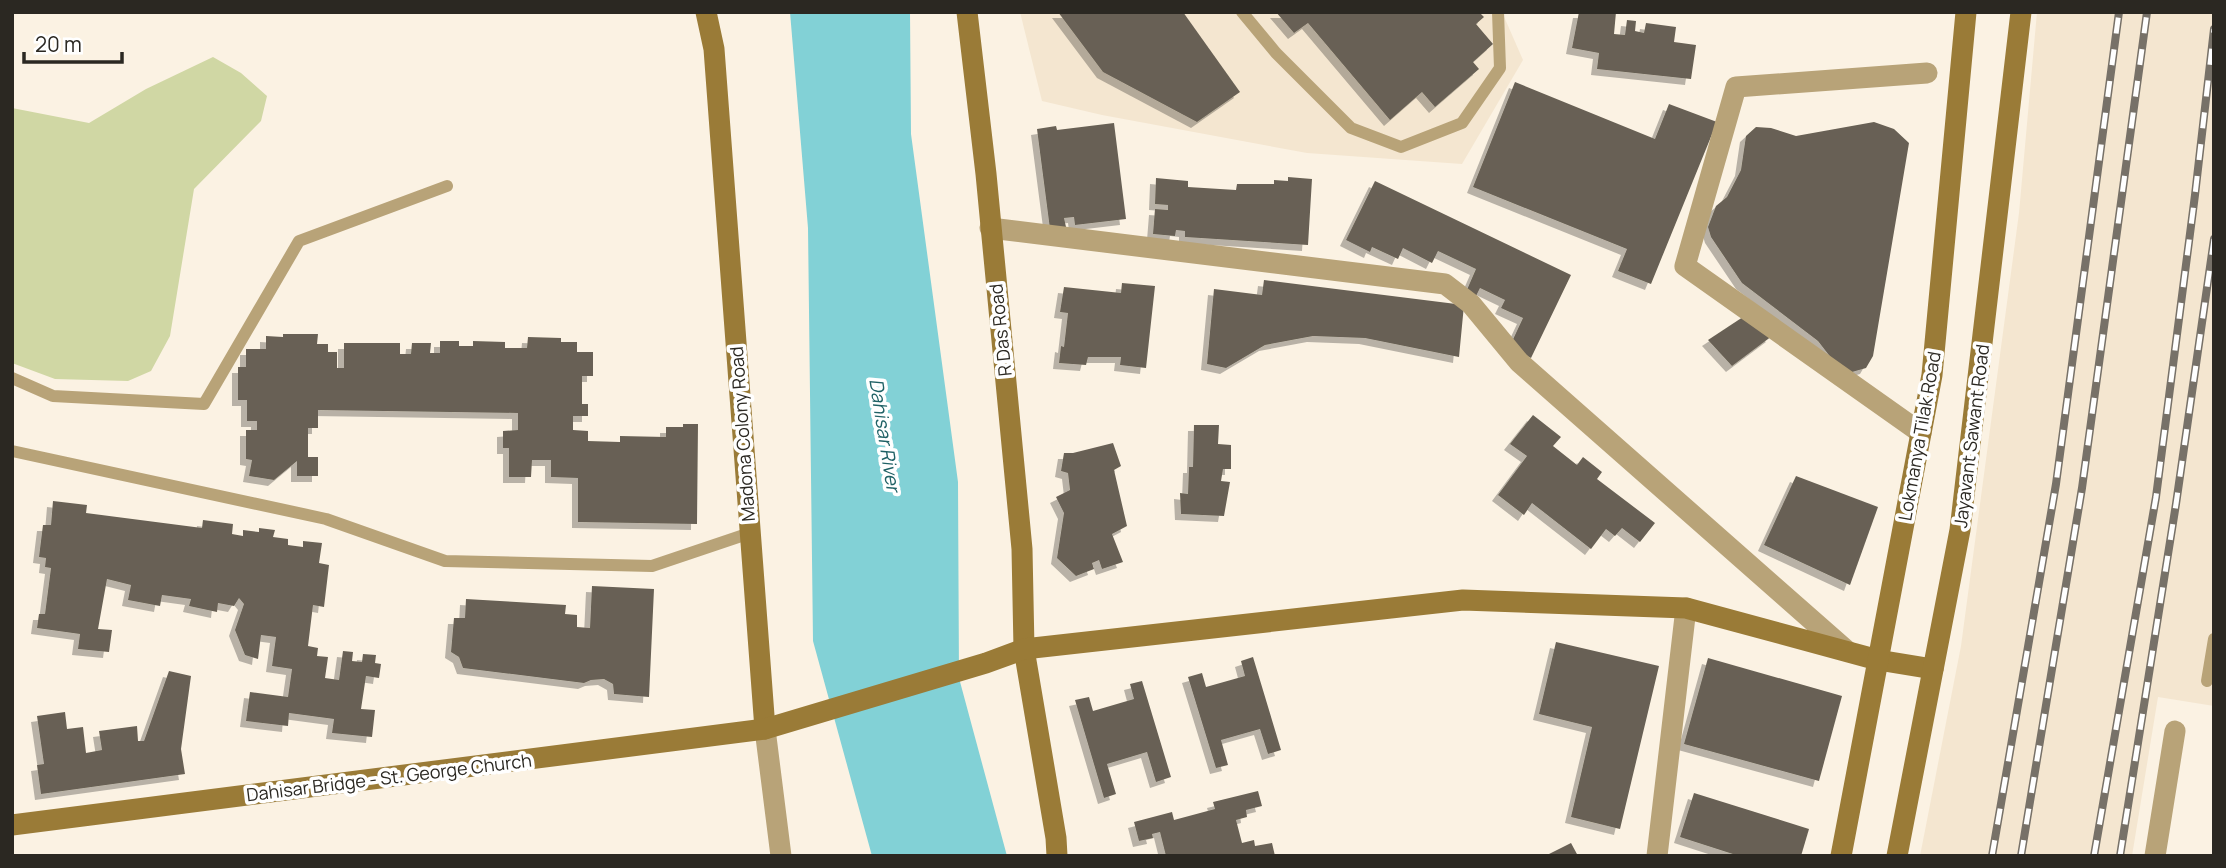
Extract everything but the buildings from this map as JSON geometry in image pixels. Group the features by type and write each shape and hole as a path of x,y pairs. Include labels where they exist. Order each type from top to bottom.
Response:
{"street":[{"name":"Madona Colony Road","path":"706,12 714,48 765,729 780,856"},
{"name":"R Das Road","path":"967,12 1021,549 1024,649 1057,856"},
{"name":"Lokmanya Tilak Road","path":"1841,856 1932,375 1966,12"},
{"name":"Jayavant Sawant Road","path":"1897,856 1960,530 2021,12"},
{"path":"1921,433 1685,266 1736,87 1927,73"},
{"path":"990,228 1445,284 1471,304 1519,362 1847,651"},
{"name":"Dahisar Bridge - St. George Church","path":"12,825 765,729 986,663 1024,649 1463,600 1686,608 1878,660 1933,669"},
{"path":"1657,856 1686,608"},
{"path":"2155,856 2175,731"}],"lane":[{"path":"1242,12 1276,53 1351,128 1401,147 1462,123 1500,68 1498,12"},
{"path":"12,378 52,396 204,404 299,241 447,186"},
{"path":"12,451 326,519 445,561 652,566 750,533"},
{"path":"2207,681 2214,639"}],"shaded area":[{"path":"1020,12 1502,12 1523,60 1462,164 1307,153 1102,115 1042,101"},
{"path":"2037,12 2214,12 2214,706 2158,697 2132,856 1920,856 1961,646 2019,213"}],"green space":[{"path":"213,57 241,73 267,96 261,121 194,189 170,336 151,371 128,381 55,379 12,363 12,108 89,123 146,89"}],"water":[{"name":"Dahisar River","path":"790,12 910,12 911,134 958,482 959,678 1007,856 872,856 813,641 808,228"}],"railway":[{"path":"1992,856 2056,484 2119,12"},
{"path":"2021,856 2082,488 2147,12"},
{"path":"2094,856 2156,497 2214,29"},
{"path":"2120,856 2176,504 2214,239"}]}
